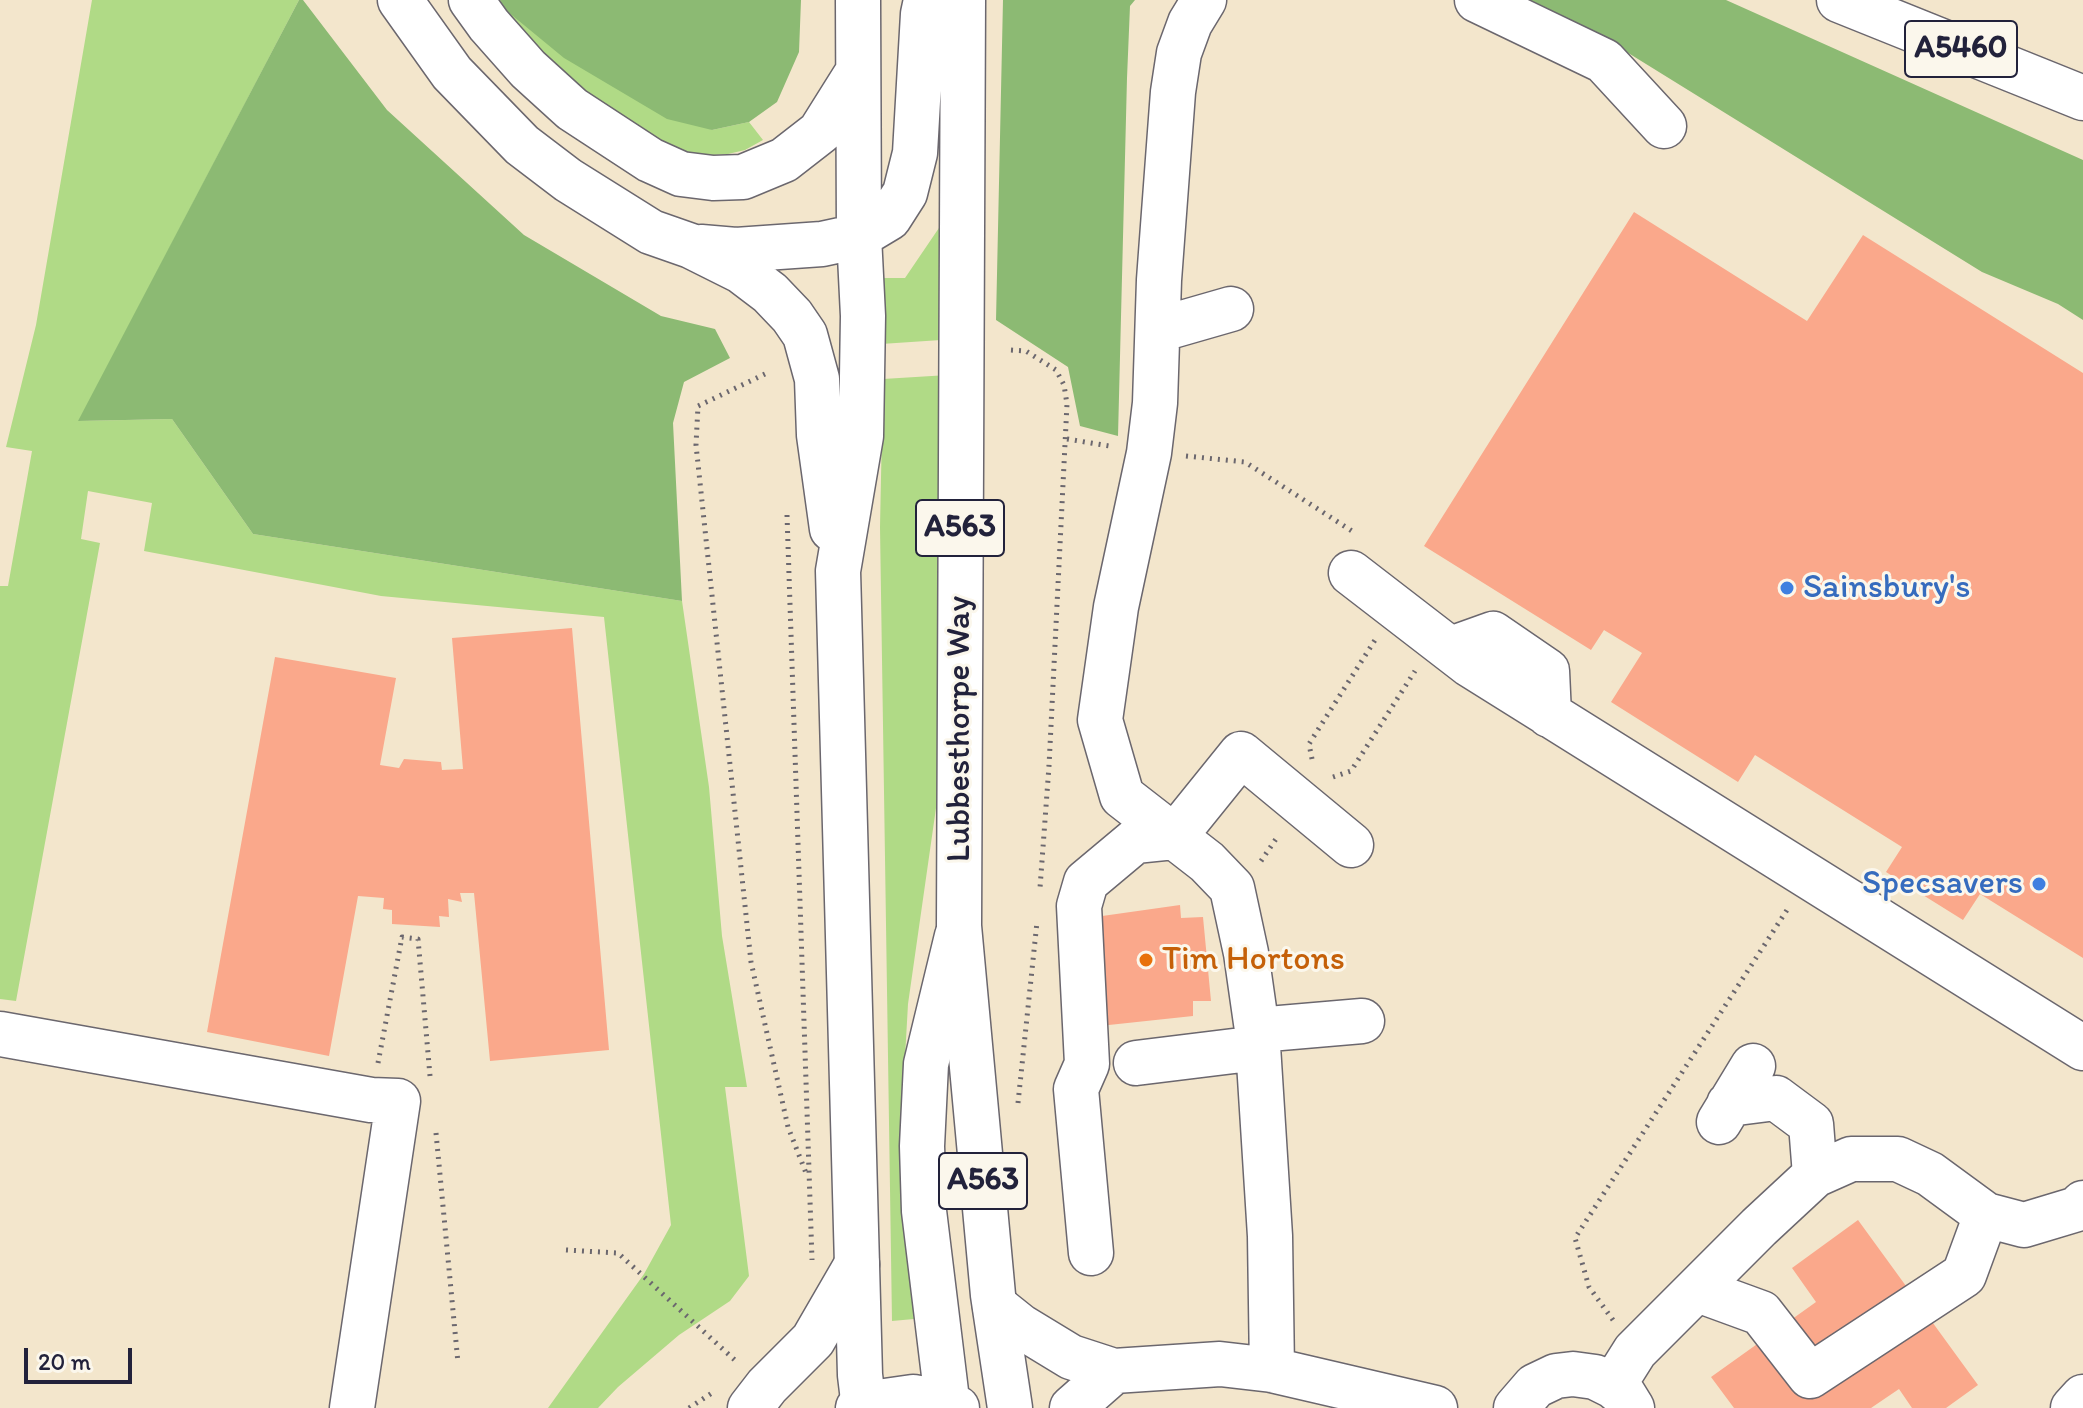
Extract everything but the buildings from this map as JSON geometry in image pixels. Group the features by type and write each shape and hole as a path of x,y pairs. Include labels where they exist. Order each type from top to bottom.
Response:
{"main road":[{"path":"400,0 452,73 522,145 568,180 651,232 691,246 741,271 770,293 805,335 817,379 819,435 838,571 862,1407 913,1397 951,1406 924,1211 922,1146 926,1064 959,926"},
{"path":"471,0 528,69 572,109 650,160 681,174 713,178 743,177 784,160 820,132 857,73"},
{"path":"838,571 861,436 863,316 859,236 858,0"},
{"path":"691,246 736,250 822,244 859,236 889,218 905,193 915,153 926,0"},
{"name":"Lubbesthorpe Way","path":"963,0 959,926 995,1306 1010,1408"},
{"path":"1204,0 1190,23 1179,53 1173,92 1155,403 1149,453 1116,607 1100,720 1122,796 1207,862 1232,888 1246,953 1257,1039 1270,1236 1272,1370"},
{"path":"1477,0 1604,61 1664,126"},
{"name":"A5460","path":"1839,0 2083,98"},
{"path":"1158,330 1231,309"},
{"path":"1351,573 1434,658 1549,715 2083,1048"},
{"path":"1104,1251 1076,1089 1087,1064 1079,906 1086,882 1135,841 1174,837 1241,754 1309,792 1351,845"},
{"path":"1136,1063 1362,1021"},
{"path":"0,1034 371,1100 398,1101 352,1408"},
{"path":"1753,1066 1723,1114 1776,1098 1811,1124 1815,1175"},
{"path":"1516,1408 1535,1386 1556,1376 1573,1374 1627,1381 1698,1290 1759,1227 1815,1175 1851,1159 1898,1159 1930,1174 1986,1215 2024,1225 2077,1209 2083,1203"},
{"path":"1698,1290 1761,1313 1810,1376 1964,1275 1986,1215"},
{"path":"749,1390 767,1386 813,1340 857,1264"},
{"path":"995,1306 1020,1326 1071,1357 1114,1371 1220,1364 1272,1370 1435,1408"},
{"path":"1072,1408 1114,1371"},
{"path":"2073,1408 2083,1397"}],"path":[{"path":"1011,350 1026,351 1056,370 1064,385 1067,404 1052,721 1040,894"},
{"path":"765,374 698,406 696,445 751,962 788,1127 808,1177"},
{"path":"1383,627 1309,744 1309,792 1351,771 1434,658"},
{"path":"1627,1381 1589,1287 1575,1238 1809,875"},
{"path":"1019,1116 1018,1100 1038,909"},
{"path":"566,1250 618,1253 749,1390"}],"green space":[{"path":"92,0 299,0 79,421 172,419 253,534 682,601 709,787 722,936 747,1087 725,1087 749,1276 730,1301 679,1335 598,1408 548,1408 644,1274 671,1225 604,617 381,596 144,551 152,503 88,491 81,539 100,543 16,1001 0,999 0,586 8,586 32,451 6,447 36,325"},
{"path":"299,0 303,0 387,110 524,235 661,316 715,329 730,358 684,382 673,423 682,601 253,534 172,419 78,421"},
{"path":"486,0 500,0 503,7 712,130 749,122 763,140 745,150 699,156 656,141 604,111"},
{"path":"500,0 801,0 799,52 777,102 749,122 712,130 667,119 564,58 502,7"},
{"path":"1003,0 1135,0 1130,6 1127,78 1118,436 1080,426 1068,367 996,320"},
{"path":"1513,0 1726,0 2083,160 2083,320 2058,304 1982,272 1604,38"},
{"path":"943,222 941,340 881,344 883,278 905,278"},
{"path":"948,375 941,773 908,1004 901,1128 914,1319 892,1321 880,527 883,379"}],"place":[{"name":"Sainsbury's","path":"1787,588"},
{"name":"Specsavers","path":"2039,884"},
{"name":"Tim Hortons","path":"1146,960"}]}
